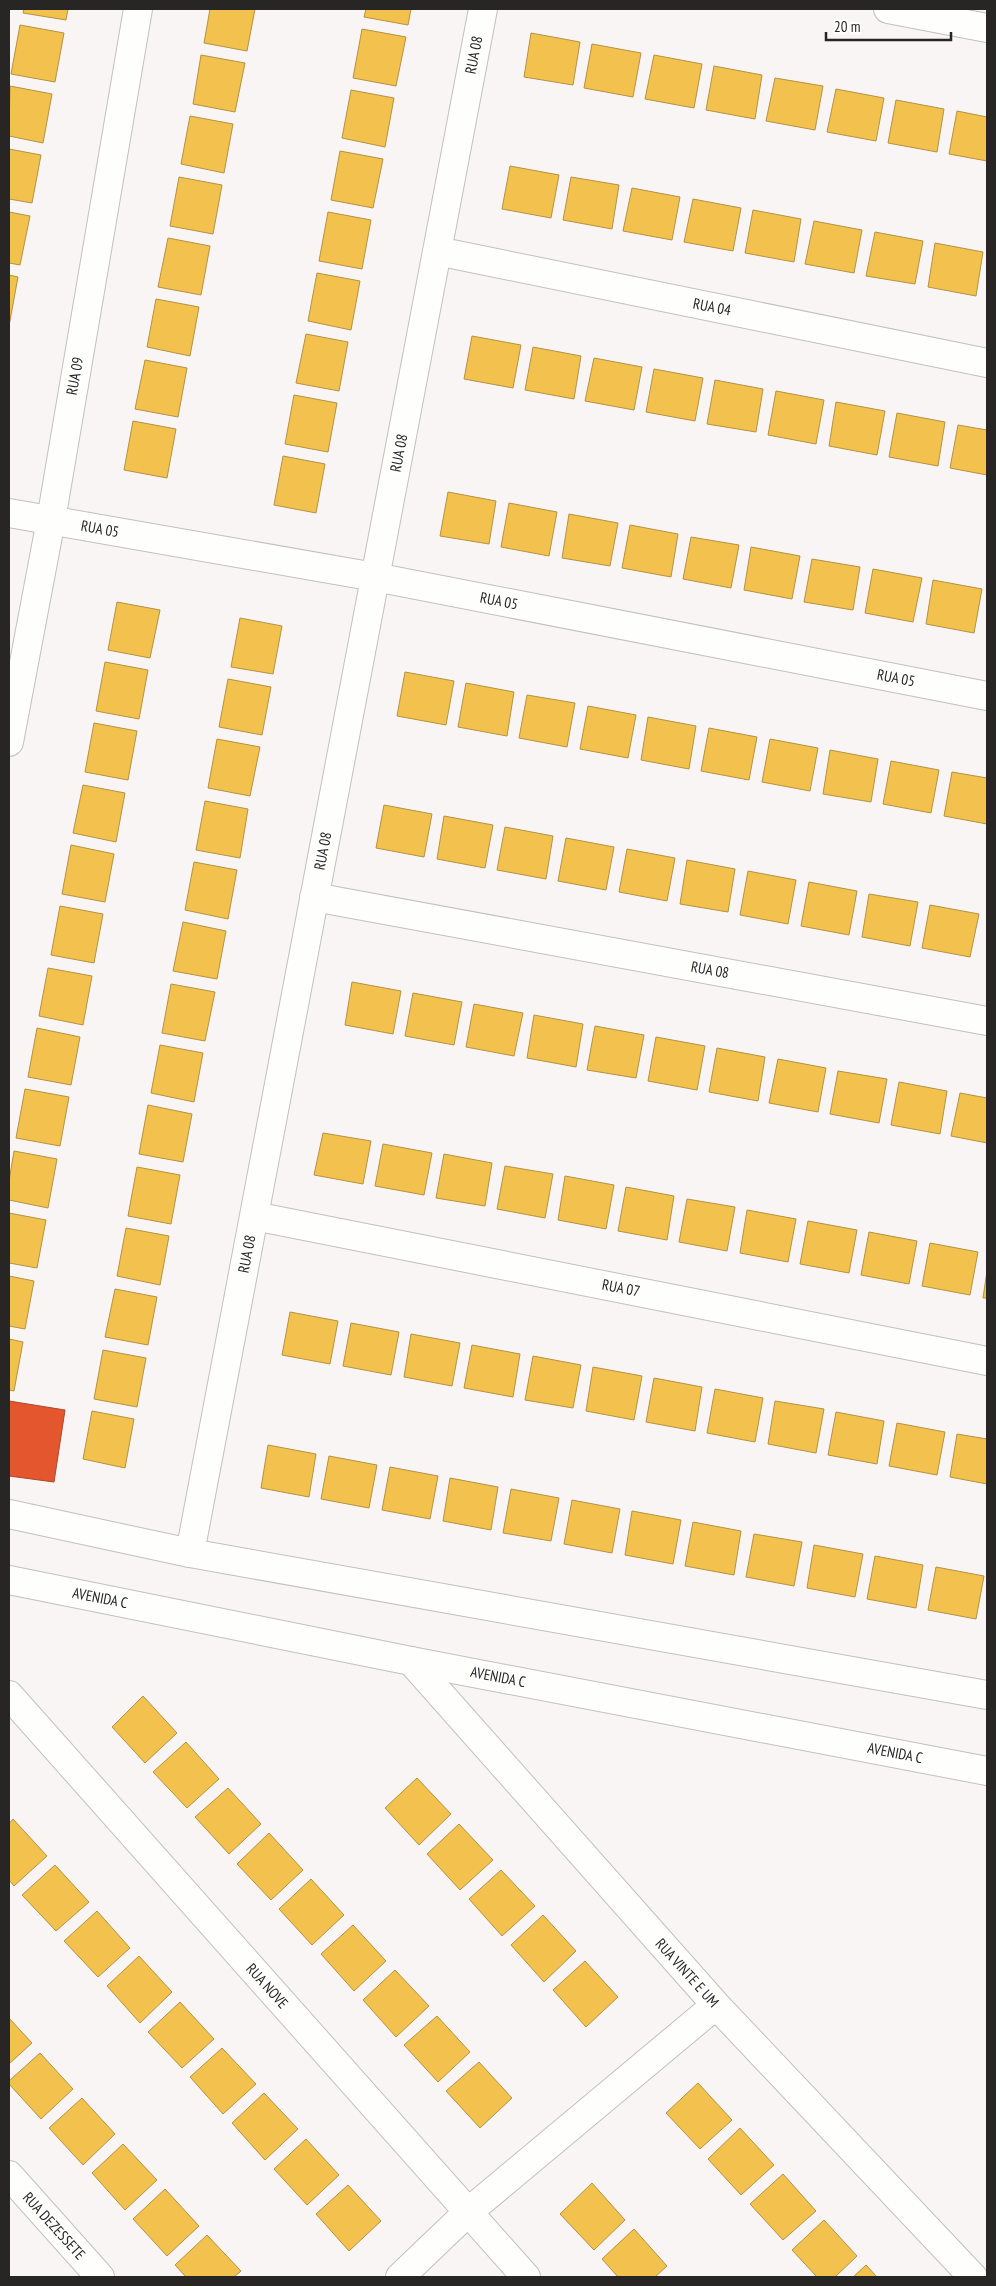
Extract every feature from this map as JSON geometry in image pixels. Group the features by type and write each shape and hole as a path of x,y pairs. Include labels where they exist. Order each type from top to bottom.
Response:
{"street":[{"name":"RUA 09","path":"9,742 50,520 138,9"},
{"name":"RUA 08","path":"190,1553 483,9"},
{"path":"888,9 987,28"},
{"name":"RUA 04","path":"437,251 987,363"},
{"name":"RUA 05","path":"9,513 375,577 987,696"},
{"name":"RUA 08","path":"314,897 987,1021"},
{"name":"RUA 07","path":"254,1216 987,1361"},
{"path":"9,1514 190,1553 987,1695"},
{"name":"AVENIDA C","path":"9,1580 411,1661 987,1771"},
{"name":"RUA VINTE E UM","path":"411,1661 716,2005 973,2277"},
{"name":"RUA NOVE","path":"9,1695 467,2213 526,2277"},
{"path":"400,2277 467,2213 716,2005"},
{"name":"RUA DEZESSETE","path":"9,2176 100,2277"}],"building: Homes":[{"path":"24,9 68,9 66,20 23,13"},
{"path":"210,9 255,9 247,51 204,43"},
{"path":"366,9 411,9 408,25 364,17"},
{"path":"20,25 64,33 55,82 11,74"},
{"path":"362,29 406,37 396,86 353,78"},
{"path":"531,33 580,42 573,85 524,77"},
{"path":"592,44 641,53 633,97 584,88"},
{"path":"201,55 245,63 235,112 193,104"},
{"path":"654,55 702,64 694,108 645,99"},
{"path":"714,66 762,75 755,119 706,110"},
{"path":"775,78 823,86 815,130 766,121"},
{"path":"10,86 52,94 43,143 9,136"},
{"path":"836,89 884,98 876,141 827,132"},
{"path":"351,90 394,98 385,147 342,138"},
{"path":"896,100 944,109 937,152 888,143"},
{"path":"957,111 987,117 987,161 949,154"},
{"path":"190,116 233,124 224,173 181,164"},
{"path":"9,149 41,155 32,203 9,199"},
{"path":"340,151 383,159 373,208 331,200"},
{"path":"510,166 559,175 551,218 502,209"},
{"path":"179,177 222,185 213,234 170,226"},
{"path":"571,177 619,185 612,229 563,220"},
{"path":"632,188 680,197 672,240 623,231"},
{"path":"693,199 741,208 733,251 684,242"},
{"path":"753,210 801,219 794,262 745,253"},
{"path":"9,212 30,216 20,265 9,263"},
{"path":"328,212 371,220 362,269 319,261"},
{"path":"814,221 862,230 854,273 805,264"},
{"path":"875,232 923,241 915,284 866,276"},
{"path":"168,238 210,246 201,295 158,287"},
{"path":"935,243 983,252 976,296 928,287"},
{"path":"317,273 360,281 351,330 308,321"},
{"path":"9,275 18,277 9,326"},
{"path":"156,299 199,307 190,356 147,347"},
{"path":"306,334 348,342 339,391 296,383"},
{"path":"472,336 521,345 513,388 464,379"},
{"path":"533,347 581,356 574,399 525,390"},
{"path":"594,358 642,367 634,410 585,401"},
{"path":"145,360 187,368 178,417 135,409"},
{"path":"654,369 703,378 695,421 646,412"},
{"path":"715,380 763,389 756,432 707,424"},
{"path":"776,391 824,400 816,444 768,435"},
{"path":"294,395 337,403 328,452 285,444"},
{"path":"836,402 885,411 877,455 829,446"},
{"path":"897,413 945,422 938,466 889,457"},
{"path":"133,421 176,429 167,478 124,470"},
{"path":"958,425 987,430 987,475 950,468"},
{"path":"283,456 325,464 316,513 274,505"},
{"path":"448,492 496,501 489,544 440,536"},
{"path":"509,503 557,512 549,556 501,547"},
{"path":"569,514 618,523 610,566 562,558"},
{"path":"630,525 678,534 671,577 622,568"},
{"path":"691,537 739,545 731,588 683,579"},
{"path":"751,547 800,556 792,599 744,590"},
{"path":"812,559 860,567 853,610 804,602"},
{"path":"873,569 922,578 913,622 865,613"},
{"path":"933,580 982,589 974,633 926,624"},
{"path":"117,602 160,610 150,658 108,650"},
{"path":"240,618 282,626 273,674 231,667"},
{"path":"105,662 148,670 139,719 96,711"},
{"path":"405,672 454,681 446,725 397,716"},
{"path":"228,679 271,687 262,735 219,727"},
{"path":"466,683 514,692 507,736 458,727"},
{"path":"527,695 575,703 567,747 519,738"},
{"path":"588,706 636,715 628,758 580,749"},
{"path":"648,717 696,726 689,769 641,760"},
{"path":"94,723 137,731 128,780 85,772"},
{"path":"709,728 757,737 749,780 701,771"},
{"path":"217,739 260,747 250,796 208,788"},
{"path":"770,739 818,748 810,791 762,782"},
{"path":"830,750 878,759 871,802 823,794"},
{"path":"891,761 939,770 931,813 883,804"},
{"path":"952,772 987,778 987,824 944,816"},
{"path":"83,785 125,793 116,842 73,833"},
{"path":"205,801 248,809 240,858 196,850"},
{"path":"384,805 432,814 424,857 376,848"},
{"path":"444,816 493,825 485,868 437,859"},
{"path":"505,827 553,836 546,879 497,870"},
{"path":"566,838 614,847 606,890 558,881"},
{"path":"71,845 114,854 105,902 62,894"},
{"path":"627,849 675,858 667,901 619,892"},
{"path":"687,860 735,869 728,912 680,904"},
{"path":"194,862 237,870 228,919 185,910"},
{"path":"748,871 796,880 788,924 740,915"},
{"path":"809,882 857,891 849,935 801,926"},
{"path":"869,894 918,902 910,946 862,937"},
{"path":"930,905 979,914 970,957 922,948"},
{"path":"60,906 103,914 94,963 51,955"},
{"path":"183,922 226,931 217,979 173,971"},
{"path":"48,968 92,976 83,1025 39,1016"},
{"path":"352,982 401,991 393,1034 345,1025"},
{"path":"171,984 215,992 205,1041 162,1033"},
{"path":"413,993 462,1002 454,1045 405,1036"},
{"path":"474,1004 523,1013 514,1056 466,1047"},
{"path":"534,1015 583,1024 576,1067 527,1058"},
{"path":"595,1026 644,1035 636,1078 587,1070"},
{"path":"37,1028 80,1037 71,1085 28,1077"},
{"path":"656,1037 705,1046 697,1090 648,1081"},
{"path":"160,1045 203,1053 194,1102 151,1093"},
{"path":"717,1048 765,1057 758,1101 709,1092"},
{"path":"778,1059 826,1068 818,1112 769,1103"},
{"path":"838,1071 887,1079 879,1123 830,1114"},
{"path":"899,1082 947,1091 940,1134 891,1125"},
{"path":"25,1089 69,1097 60,1146 16,1138"},
{"path":"960,1093 987,1098 987,1143 951,1136"},
{"path":"148,1105 192,1114 183,1162 139,1154"},
{"path":"323,1133 371,1141 363,1184 314,1175"},
{"path":"383,1144 432,1153 424,1195 375,1186"},
{"path":"14,1151 57,1159 48,1208 9,1200 9,1181"},
{"path":"444,1154 492,1163 485,1206 436,1198"},
{"path":"505,1166 553,1174 545,1218 497,1209"},
{"path":"137,1167 180,1175 171,1224 128,1216"},
{"path":"565,1176 614,1185 606,1229 558,1220"},
{"path":"626,1187 674,1196 667,1240 618,1231"},
{"path":"687,1199 735,1207 727,1251 679,1242"},
{"path":"747,1210 796,1219 788,1262 740,1253"},
{"path":"9,1213 46,1220 37,1268 9,1263"},
{"path":"808,1221 857,1230 849,1273 800,1264"},
{"path":"126,1228 169,1236 160,1285 117,1276"},
{"path":"869,1232 917,1241 909,1284 861,1275"},
{"path":"930,1243 978,1252 970,1295 922,1286"},
{"path":"987,1271 987,1298 983,1298"},
{"path":"9,1276 34,1281 25,1329 9,1326"},
{"path":"115,1289 157,1297 148,1345 105,1337"},
{"path":"290,1312 338,1321 330,1364 282,1355"},
{"path":"351,1323 399,1332 391,1375 343,1366"},
{"path":"411,1334 460,1343 452,1386 404,1377"},
{"path":"9,1339 23,1342 14,1391 9,1390"},
{"path":"472,1345 520,1354 513,1397 464,1388"},
{"path":"103,1350 146,1358 137,1407 94,1399"},
{"path":"533,1356 581,1365 573,1408 525,1400"},
{"path":"593,1367 642,1376 634,1420 586,1411"},
{"path":"654,1378 702,1387 695,1431 646,1422"},
{"path":"715,1389 763,1398 755,1442 707,1433"},
{"path":"775,1401 824,1409 816,1453 768,1444"},
{"path":"92,1411 134,1419 125,1468 83,1459"},
{"path":"836,1412 884,1421 877,1464 828,1455"},
{"path":"897,1423 945,1432 937,1475 889,1466"},
{"path":"957,1434 987,1439 987,1484 950,1477"},
{"path":"268,1445 316,1454 309,1497 261,1488"},
{"path":"329,1456 377,1465 369,1508 321,1499"},
{"path":"390,1467 438,1476 430,1519 382,1510"},
{"path":"450,1478 498,1487 491,1530 443,1521"},
{"path":"511,1489 559,1498 551,1541 503,1533"},
{"path":"572,1500 620,1509 612,1553 564,1544"},
{"path":"632,1511 681,1520 673,1564 625,1555"},
{"path":"693,1522 741,1531 734,1575 685,1566"},
{"path":"754,1534 802,1542 794,1586 746,1577"},
{"path":"814,1545 863,1554 855,1597 807,1588"},
{"path":"875,1556 923,1565 916,1608 867,1599"},
{"path":"936,1567 984,1576 976,1619 928,1610"},
{"path":"143,1696 177,1733 145,1763 112,1727"},
{"path":"186,1742 219,1779 187,1808 153,1772"},
{"path":"417,1778 451,1814 419,1845 385,1808"},
{"path":"228,1788 261,1824 229,1854 195,1817"},
{"path":"13,1819 47,1856 14,1886 9,1880 9,1824"},
{"path":"459,1824 493,1860 460,1890 427,1854"},
{"path":"269,1833 303,1870 271,1900 237,1864"},
{"path":"55,1865 89,1902 56,1931 22,1895"},
{"path":"501,1870 535,1906 502,1936 469,1899"},
{"path":"311,1879 344,1915 312,1945 279,1909"},
{"path":"97,1911 130,1948 98,1977 64,1941"},
{"path":"543,1915 576,1951 544,1982 511,1945"},
{"path":"353,1925 386,1961 354,1991 321,1954"},
{"path":"139,1956 172,1992 140,2023 107,1986"},
{"path":"585,1961 618,1997 586,2027 553,1990"},
{"path":"395,1970 429,2006 396,2037 363,2000"},
{"path":"180,2002 214,2039 182,2068 148,2032"},
{"path":"437,2016 470,2052 438,2082 404,2045"},
{"path":"9,2018 32,2043 9,2064"},
{"path":"222,2048 256,2084 223,2114 190,2077"},
{"path":"40,2053 73,2089 41,2119 9,2084 9,2081"},
{"path":"479,2062 512,2098 480,2128 446,2091"},
{"path":"698,2083 732,2120 700,2149 666,2113"},
{"path":"264,2093 298,2129 265,2160 232,2123"},
{"path":"82,2098 115,2134 83,2165 49,2128"},
{"path":"740,2128 774,2165 741,2195 708,2159"},
{"path":"306,2139 339,2175 307,2205 274,2169"},
{"path":"123,2144 157,2180 125,2210 92,2173"},
{"path":"783,2174 816,2211 783,2240 750,2204"},
{"path":"592,2183 625,2220 594,2250 560,2214"},
{"path":"348,2185 381,2221 349,2251 316,2214"},
{"path":"165,2189 199,2226 167,2256 133,2219"},
{"path":"824,2220 857,2256 835,2277 817,2277 792,2250"},
{"path":"634,2229 667,2266 655,2277 618,2277 602,2259"},
{"path":"207,2235 241,2271 234,2277 186,2277 175,2265"},
{"path":"866,2265 877,2277 853,2277"}],"building: Shops":[{"path":"9,1401 65,1410 54,1482 9,1476"}]}
